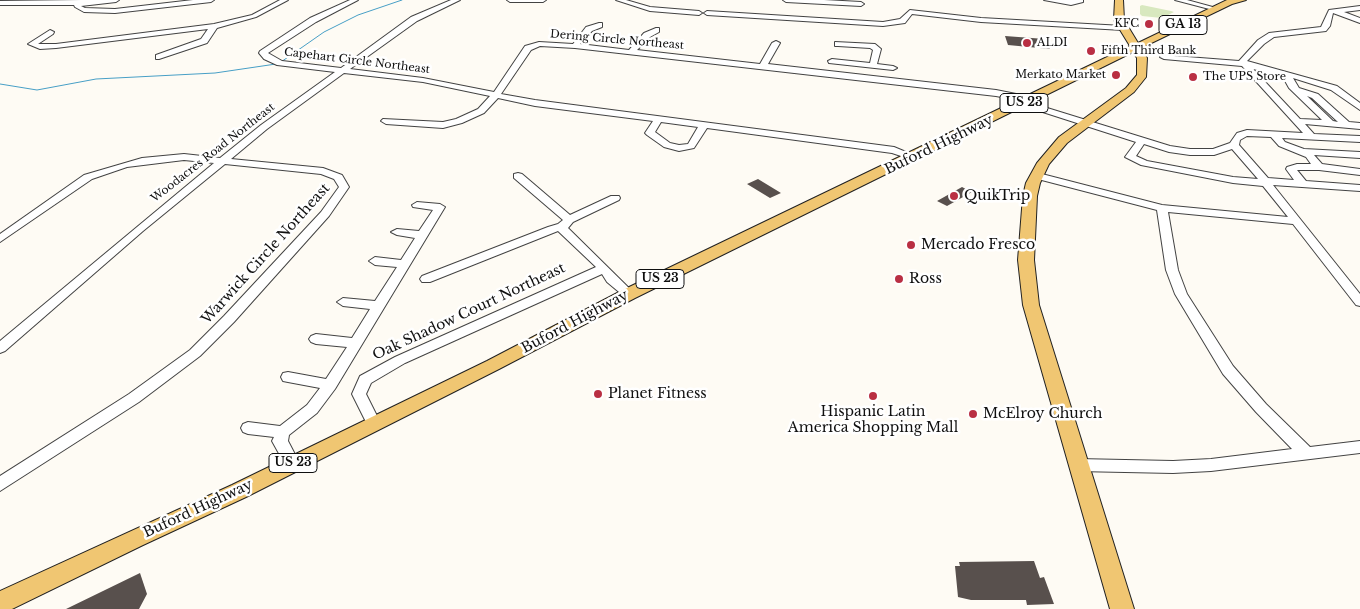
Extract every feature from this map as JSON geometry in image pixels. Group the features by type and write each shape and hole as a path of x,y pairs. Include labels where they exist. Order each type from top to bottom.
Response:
{"main road":[{"path":"1119,0 1118,13 1122,26 1141,56 1143,65 1142,75 1138,82 1063,140 1043,163 1033,183 1028,208 1026,260 1031,305 1077,465 1122,609"},
{"name":"Buford Highway","path":"0,603 135,538 240,491 493,365 629,294 1217,10 1231,1 1242,0"}],"street":[{"path":"0,3 116,0"},
{"path":"81,2 77,7 98,12 143,9 211,0"},
{"path":"50,32 32,44 56,46 214,26 254,16 285,0"},
{"name":"Capehart Circle Northeast","path":"355,0 317,17 263,53 267,57 280,62 423,80 496,95"},
{"name":"Woodacres Road Northeast","path":"0,348 138,228 264,127 414,19 457,0"},
{"path":"510,0 543,0"},
{"path":"620,0 650,9 699,13"},
{"path":"786,0 861,4"},
{"path":"1047,0 1071,3 1080,2 1080,0"},
{"path":"1178,0 1217,10"},
{"path":"796,18 800,1"},
{"path":"1244,64 1243,61 1261,42 1272,35 1323,29 1326,26 1329,14 1334,10 1360,8"},
{"path":"707,13 896,23 902,21 912,10 933,15 1080,26 1122,26"},
{"path":"1334,10 1360,20"},
{"path":"574,46 589,29 599,25"},
{"path":"159,57 204,41 214,26"},
{"path":"631,52 647,35 656,30"},
{"path":"828,73 839,41 872,46 876,49 873,66"},
{"path":"763,66 776,42"},
{"name":"Dering Circle Northeast","path":"496,95 530,47 539,44 574,46 996,93 1028,101 1086,123 1142,141 1176,150 1208,152"},
{"path":"1164,57 1244,64 1291,75 1334,88 1360,108"},
{"path":"832,61 893,68"},
{"path":"1244,64 1311,136"},
{"path":"1291,75 1288,79 1296,89 1330,123"},
{"path":"1296,89 1316,96 1346,124"},
{"path":"386,121 451,124 481,111 496,95 535,103 894,150 913,157"},
{"path":"659,119 650,133 667,145 680,148 692,146 704,125"},
{"path":"1296,121 1360,126"},
{"path":"1360,139 1247,132 1240,134 1236,139 1237,149 1255,168 1360,302"},
{"path":"1273,133 1284,145 1305,152 1360,155"},
{"path":"1142,141 1126,159 1232,180 1360,188"},
{"path":"1208,152 1237,149"},
{"path":"1208,152 1232,157 1255,168"},
{"path":"1305,152 1319,167"},
{"name":"Warwick Circle Northeast","path":"0,239 88,177 109,169 142,161 168,158 224,159 323,170 338,177 344,187 325,214 229,320 195,353 134,398 0,484"},
{"path":"1302,184 1291,170 1297,167 1319,167 1360,172"},
{"path":"518,176 565,224"},
{"path":"1038,176 1162,208 1208,214 1294,220"},
{"path":"426,279 565,224 615,198"},
{"path":"292,464 280,441 283,432 312,409 330,385 440,207 417,205"},
{"path":"1162,208 1172,270 1181,294 1228,370 1306,453"},
{"path":"565,224 563,231 604,268 611,279 629,294"},
{"path":"397,232 422,235"},
{"path":"375,261 404,264"},
{"name":"Oak Shadow Court Northeast","path":"374,424 358,394 365,380 400,360 604,268"},
{"path":"343,302 379,306"},
{"path":"316,339 355,343"},
{"path":"288,377 330,385"},
{"path":"248,428 283,432"},
{"path":"1077,465 1173,468 1211,466 1360,447"}],"green space":[{"path":"1140,6 1174,12 1162,18 1142,16 1140,14"}],"building":[{"name":"ALDI","path":"1005,36 1045,39 1050,49 1008,45"},
{"path":"758,179 781,193 770,198 747,184"},
{"name":"QuikTrip","path":"962,187 972,192 947,206 937,201"},
{"path":"1034,561 1040,578 1044,577 1054,604 1027,605 1026,600 971,600 958,597 955,566 960,566 959,562"},
{"path":"140,573 147,594 139,609 66,609"}],"waterway":[{"path":"281,62 324,32 358,15 402,0"},
{"path":"0,84 37,90 96,79 215,73 276,64"}],"place":[{"name":"KFC","path":"1149,24"},
{"name":"ALDI","path":"1027,43"},
{"name":"Fifth Third Bank","path":"1091,51"},
{"name":"Merkato Market","path":"1116,75"},
{"name":"The UPS Store","path":"1193,77"},
{"name":"QuikTrip","path":"954,196"},
{"name":"Mercado Fresco","path":"911,245"},
{"name":"Ross","path":"899,279"},
{"name":"Planet Fitness","path":"598,394"},
{"name":"Hispanic Latin America Shopping Mall","path":"873,396"},
{"name":"McElroy Church","path":"973,414"}]}
